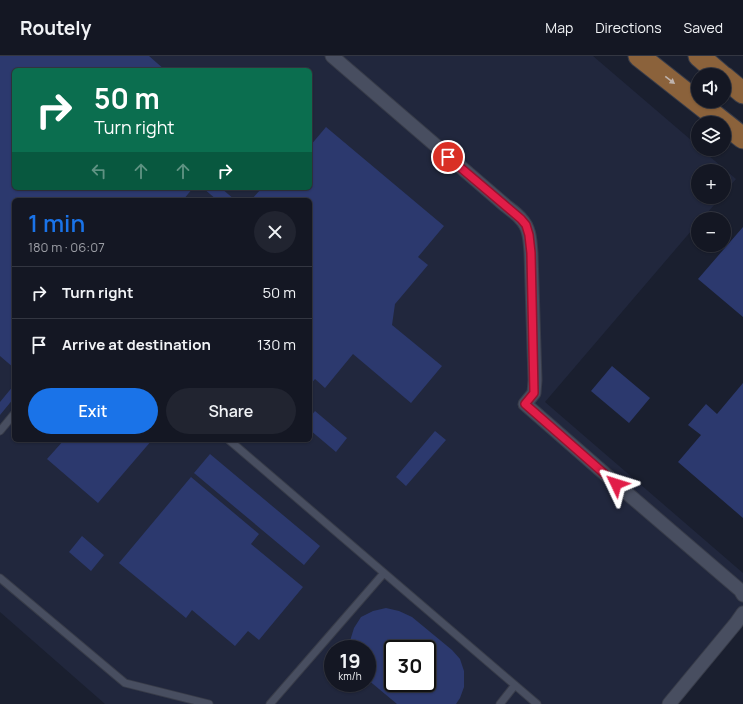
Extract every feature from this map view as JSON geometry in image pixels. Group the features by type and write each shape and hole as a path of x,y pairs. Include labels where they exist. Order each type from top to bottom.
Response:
{"main road":[{"path":"639,56 743,138"},
{"path":"699,56 713,68"},
{"path":"731,83 743,94"}],"street":[{"path":"332,56 521,219 526,225 531,253 534,393 525,404 740,590 743,595"},
{"path":"669,704 743,613"}],"lane":[{"path":"0,431 12,416"},
{"path":"231,442 537,704"},
{"path":"270,704 384,573"},
{"path":"0,578 125,683 209,704"},
{"path":"500,704 515,685"}],"shaded area":[{"path":"0,56 593,56 691,140 691,156 709,156 718,164 691,164 691,204 715,204 708,212 691,212 691,231 545,402 743,573 743,614 666,704 105,704 0,612"},
{"path":"731,175 736,179 731,185"}],"building":[{"path":"0,56 149,56 163,68 12,68 12,190 191,190 185,198 12,198 12,366 0,356"},
{"path":"326,127 444,226 418,257 428,265 395,304 392,325 442,366 411,403 353,354 325,388 315,379 312,383 312,198 253,198 260,190 312,190 312,144"},
{"path":"205,190 223,190 233,198 215,198"},
{"path":"743,227 743,317 698,279 721,252 731,252 731,241"},
{"path":"612,366 650,398 629,423 591,391"},
{"path":"743,383 743,518 678,462 701,435 688,425 706,404 717,414"},
{"path":"12,387 12,400 0,415 0,402"},
{"path":"315,411 347,438 336,452 312,432 312,415"},
{"path":"435,431 446,440 406,486 396,477"},
{"path":"62,442 150,442 98,503 47,459"},
{"path":"210,454 320,546 304,565 194,473"},
{"path":"191,477 259,534 251,544 303,587 259,640 248,631 235,646 192,610 186,618 119,563"},
{"path":"82,536 104,555 91,571 69,552"},
{"path":"386,608 399,611 412,617 452,650 460,659 464,671 464,687 456,704 397,704 376,686 376,640 350,640 354,628 361,617 373,611"}],"route":[{"path":"448,157 521,219 526,225 529,235 532,264 534,393 525,404 616,484"}]}
